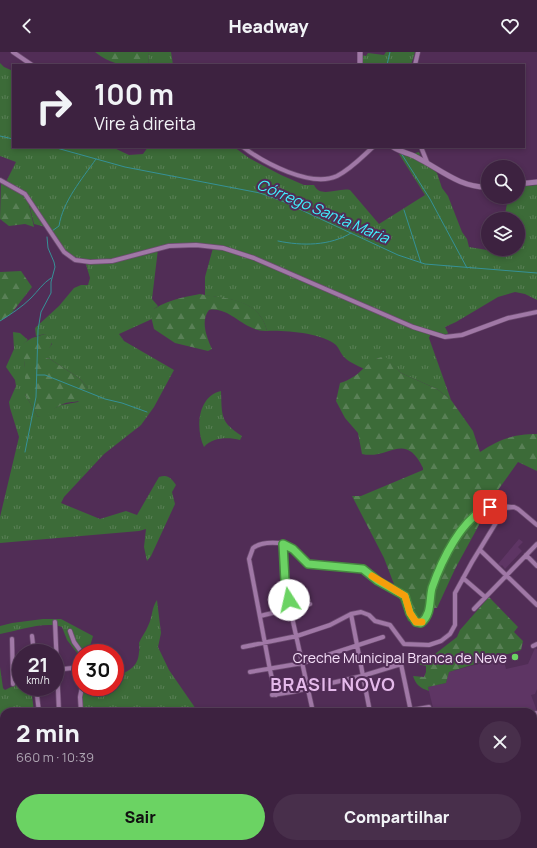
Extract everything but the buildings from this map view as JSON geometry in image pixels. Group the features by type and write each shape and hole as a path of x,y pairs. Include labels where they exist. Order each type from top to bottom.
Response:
{"street":[{"path":"13,52 31,64"},
{"path":"360,52 360,64"},
{"path":"415,64 418,52"},
{"path":"245,148 269,163 299,176 317,179 328,179 340,174 372,148"},
{"path":"394,148 427,162 441,172 464,183 481,186"},
{"path":"421,148 427,162"},
{"path":"0,180 25,194 64,252 75,260 90,262 112,261 169,246 196,245 223,248 254,258 413,327 445,337 462,335 508,318 537,312"},
{"path":"525,183 537,182"},
{"path":"243,647 264,644 297,636 330,625 351,614 365,613 376,621 390,625 401,642 406,645 429,645 441,641 450,634 455,625 455,594 463,578 505,508 514,507"},
{"path":"410,708 403,666 398,664 362,676 274,695 249,559 250,552 259,545 271,543 283,544 293,549 308,564 366,570 378,581 405,596 412,618 416,622 421,623 428,613 432,589 436,579 462,527 485,508 514,507 525,514 537,526"},
{"path":"283,544 286,585 312,708"},
{"path":"474,609 537,544"},
{"path":"480,550 536,603"},
{"path":"526,556 537,566"},
{"path":"463,578 484,597"},
{"path":"260,616 310,604"},
{"path":"351,614 356,647 369,708"},
{"path":"55,622 55,644"},
{"path":"70,631 75,644"},
{"path":"32,636 33,644"},
{"path":"250,672 270,670 303,663 383,638"},
{"path":"12,639 12,644"},
{"path":"37,696 39,708"},
{"path":"58,696 59,708"},
{"path":"80,696 81,708"},
{"path":"424,708 429,707"}],"shaded area":[{"path":"519,539 523,542 518,547 522,551 505,569 502,565 501,566 498,564"},
{"path":"535,648 537,649 537,689 535,694 531,695 536,708 433,708 428,687 446,683 449,672 503,657 506,669 528,664"}],"green space":[{"path":"95,52 148,52 149,64 120,64 114,63"},
{"path":"148,52 171,52 173,64 149,64"},
{"path":"386,52 415,52 411,64 358,64 357,54 366,56 368,53 384,55"},
{"path":"0,63 4,67 12,71 12,148 114,148 129,155 143,154 147,148 235,148 249,158 304,185 314,185 317,189 325,192 346,189 350,190 379,224 425,195 399,154 408,155 419,152 422,160 437,173 442,188 448,196 469,247 481,249 481,256 525,256 525,212 505,212 507,204 525,204 525,186 537,185 537,300 525,294 515,292 498,297 445,327 448,333 446,336 431,333 429,338 451,400 437,389 401,373 390,362 378,358 364,369 345,358 338,347 330,341 303,333 267,331 258,313 251,307 234,300 205,295 205,277 213,248 200,246 158,249 152,299 158,306 154,309 152,319 119,334 124,341 174,370 154,407 141,425 104,454 64,497 61,503 100,519 126,511 137,515 159,477 169,477 176,485 172,492 175,504 151,556 147,561 144,547 146,529 139,531 0,543 0,517 19,437 9,402 16,386 15,380 6,367 14,349 13,332 20,333 28,340 23,344 25,394 38,417 61,405 78,402 88,388 79,378 50,359 46,358 46,352 52,344 45,334 36,336 35,328 59,306 74,288 81,285 88,285 90,278 85,261 67,254 50,228 34,224 27,196 5,184 16,162 0,156"},
{"path":"1,182 27,196 34,227 25,224 9,226 0,219"},
{"path":"21,271 32,287 10,315 0,321 0,272"},
{"path":"200,294 231,299 250,306 263,320 267,331 251,328 224,312 209,310 205,319 205,330 212,349 208,351 175,343 154,329 150,312 155,308 167,302"},
{"path":"45,334 52,340 46,358 50,359 79,378 88,388 88,394 81,400 65,403 38,417 25,394 25,368 22,344 32,338"},
{"path":"385,356 401,373 437,389 451,400 473,431 480,452 507,438 537,434 537,471 518,462 498,490 455,569 437,608 431,608 420,625 408,621 384,558 352,496 361,496 423,470 423,468 410,451 403,448 372,455 362,454 358,433 345,418 336,401 340,383 354,377 373,361"},
{"path":"221,391 222,413 224,418 230,427 242,436 240,440 226,438 211,441 204,447 200,431 200,414 207,399 213,394"},
{"path":"489,597 518,627 514,632 523,641 521,650 449,672 446,683 428,687 429,691 419,686 413,676 424,677 426,666 417,664 418,659 435,654 457,637 460,630"},
{"path":"157,600 161,633 158,647 169,670 195,708 81,708 81,696 124,696 124,673 132,668 137,662 139,643 150,622"},
{"path":"43,619 61,619 93,636 91,644 72,644 72,646 67,640 62,627 55,625 31,627 0,634 0,626"},
{"path":"0,667 3,688 5,690 12,686 12,696 32,696 34,708 0,708"}],"waterway":[{"path":"387,64 390,52"},
{"name":"Córrego Santa Maria","path":"0,136 12,139"},
{"name":"Córrego Santa Maria","path":"57,148 125,167 260,193 282,201 398,255 425,264 537,273"},
{"path":"401,153 430,199 467,268"},
{"path":"52,231 59,226 64,208 79,182 96,159"},
{"path":"404,210 421,263"},
{"path":"278,241 297,244 316,244 325,243 351,233"},
{"path":"25,452 36,397 38,330 41,312 51,293 51,282 55,267 48,248 47,237"},
{"path":"0,321 24,304 45,282 51,278"},
{"path":"37,375 45,375 105,399 122,403 147,412"}],"slow traffic":[{"path":"372,576 405,596 412,618 416,622 422,622"}],"place":[{"name":"Creche Municipal Branca de Neve","path":"515,657"}],"district":[{"name":"BRASIL NOVO","path":"333,684"}],"route":[{"path":"289,600 285,581 283,544 288,545 310,565 360,568 368,571 378,581 405,596 412,618 416,622 421,623 427,617 430,607 430,597 436,579 462,527 479,512 490,507"}]}
